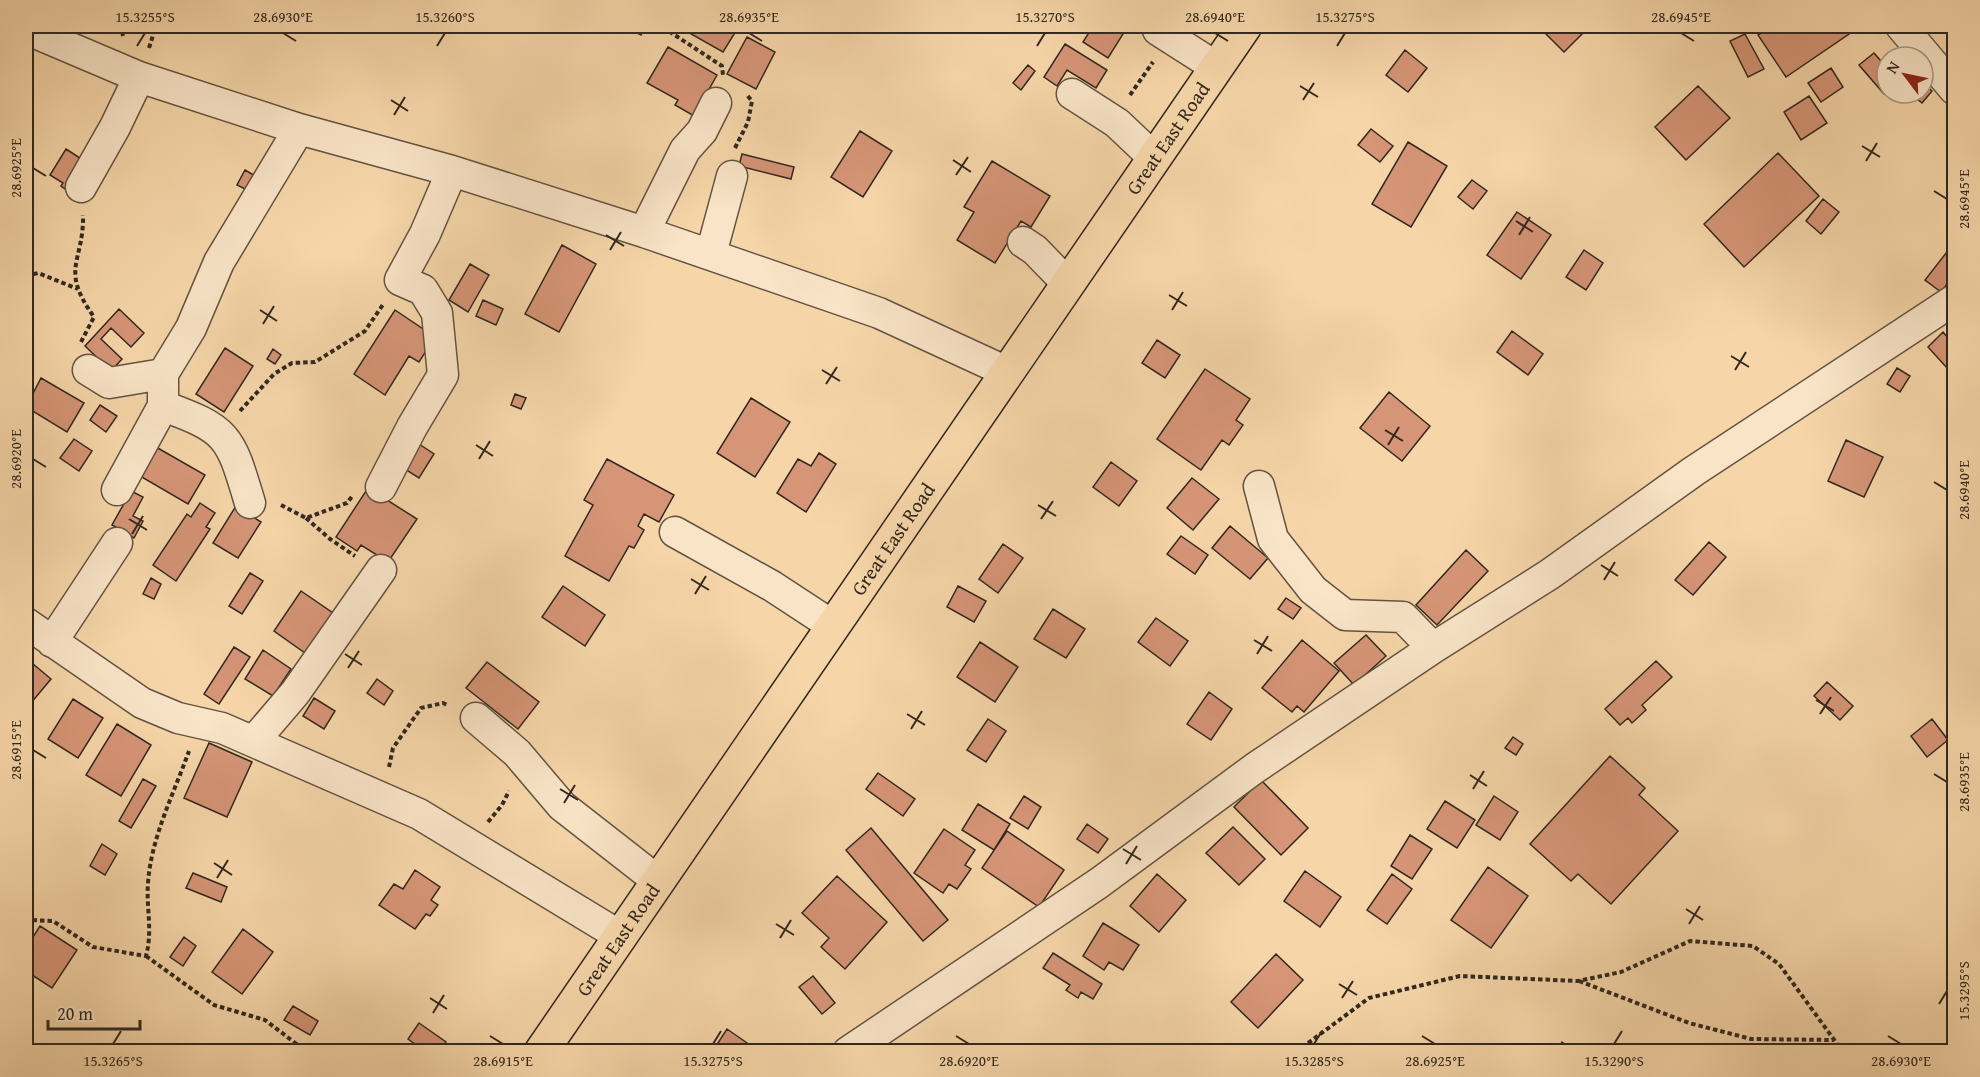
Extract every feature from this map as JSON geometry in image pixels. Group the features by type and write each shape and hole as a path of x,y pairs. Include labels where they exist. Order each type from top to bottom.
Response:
{"highway":[{"name":"Great East Road","path":"541,1052 1245,26"}],"street":[{"path":"1901,26 1954,89"},
{"path":"26,29 139,77 299,129 452,171 711,254 879,313 1007,372"},
{"path":"1163,33 1216,68"},
{"path":"81,187 115,127 139,77"},
{"path":"1072,94 1111,119 1154,158"},
{"path":"644,232 686,150 702,131 716,103"},
{"path":"117,490 163,406 163,374 191,328 219,262 299,129"},
{"path":"381,487 412,427 443,375 437,313 423,290 400,280 425,234 452,171"},
{"path":"711,254 732,176"},
{"path":"1023,242 1035,250 1068,284"},
{"path":"848,1052 1099,883 1255,768 1433,648 1550,574 1694,471 1954,300"},
{"path":"88,370 109,383 163,374"},
{"path":"163,406 202,420 216,428 235,454 250,503"},
{"path":"1259,486 1273,539 1313,590 1345,615 1403,617 1433,648"},
{"path":"675,532 772,586 833,626"},
{"path":"52,642 117,543"},
{"path":"254,741 294,693 381,570"},
{"path":"26,623 142,703 178,718 222,728 419,814 620,936"},
{"path":"476,718 525,762 562,806 658,881"}],"path":[{"path":"670,26 668,30 722,66 725,87 716,103"},
{"path":"1111,119 1163,33"},
{"path":"81,187 83,219 74,270 80,297 94,317 81,341 78,361 88,370"},
{"path":"26,276 38,273 78,290"},
{"path":"224,439 243,406 274,374 292,363 315,362 365,331 400,280"},
{"path":"306,518 347,503 361,483 369,480 381,487"},
{"path":"250,503 278,504 306,518 330,539 372,568 381,570"},
{"path":"382,797 393,748 421,708 442,704 476,718"},
{"path":"146,956 151,937 147,884 153,852 199,723"},
{"path":"468,844 502,805 525,762"},
{"path":"26,917 30,920 53,921 93,947 146,956 214,1005 265,1020 307,1052"},
{"path":"1296,1052 1369,998 1460,976 1578,981 1621,972 1690,941 1753,946 1779,963 1844,1052"},
{"path":"1578,981 1689,1023 1751,1039 1834,1040"}],"building":[{"path":"633,26 646,26 641,35 631,30"},
{"path":"677,26 727,26 736,31 723,52"},
{"path":"1093,26 1128,26 1108,58 1083,42"},
{"path":"1542,26 1583,26 1587,29 1564,52 1540,28"},
{"path":"1772,26 1843,26 1849,34 1786,77 1758,35"},
{"path":"1745,34 1764,69 1748,77 1730,41"},
{"path":"747,37 775,52 756,89 727,74"},
{"path":"1065,44 1107,70 1096,88 1067,70 1057,86 1044,77"},
{"path":"668,47 717,75 694,116 675,105 678,100 647,83"},
{"path":"1405,50 1427,68 1408,92 1386,75"},
{"path":"1875,54 1875,84 1859,65"},
{"path":"1028,65 1035,71 1021,90 1013,83"},
{"path":"1831,68 1843,87 1821,102 1808,83"},
{"path":"1698,86 1730,118 1686,160 1655,127"},
{"path":"1809,96 1827,123 1801,140 1784,112"},
{"path":"1371,129 1393,146 1380,162 1358,145"},
{"path":"860,131 892,151 863,197 831,177"},
{"path":"1408,142 1447,166 1411,227 1372,204"},
{"path":"66,149 83,160 65,189 61,186 63,183 50,175"},
{"path":"1778,153 1819,196 1744,267 1704,224"},
{"path":"742,154 794,167 791,179 739,166"},
{"path":"992,161 1050,196 1031,227 1021,221 995,263 957,240 974,212 964,207"},
{"path":"245,170 259,178 251,192 237,185"},
{"path":"1472,180 1487,191 1473,209 1458,197"},
{"path":"1823,199 1839,212 1821,234 1806,221"},
{"path":"1517,212 1551,235 1521,279 1487,255"},
{"path":"562,245 596,264 559,332 525,314"},
{"path":"1950,248 1954,251 1954,275 1941,292 1925,280"},
{"path":"1584,250 1603,263 1586,290 1566,277"},
{"path":"470,264 489,275 468,312 449,300"},
{"path":"483,300 503,309 496,325 476,316"},
{"path":"119,309 144,333 131,347 111,328 101,339 122,359 111,371 85,346"},
{"path":"395,310 435,337 419,362 409,356 385,395 354,374"},
{"path":"1512,331 1543,354 1528,375 1497,352"},
{"path":"1943,332 1954,345 1954,361 1947,368 1928,347"},
{"path":"1157,340 1180,355 1165,378 1142,363"},
{"path":"225,348 253,366 224,412 196,394"},
{"path":"273,349 281,355 275,364 267,359"},
{"path":"1897,368 1910,376 1900,392 1887,384"},
{"path":"1205,369 1250,399 1236,420 1243,425 1229,445 1222,440 1201,470 1157,439"},
{"path":"41,378 84,403 67,432 26,407"},
{"path":"1389,392 1430,426 1402,461 1360,428"},
{"path":"515,394 526,398 521,409 511,405"},
{"path":"751,398 790,422 755,477 717,453"},
{"path":"100,405 117,416 106,432 90,420"},
{"path":"74,439 92,451 79,471 60,458"},
{"path":"1846,440 1883,457 1864,497 1828,481"},
{"path":"416,442 434,454 419,478 400,466"},
{"path":"156,447 205,475 188,504 140,476"},
{"path":"819,453 836,464 806,512 777,493 798,459 811,466"},
{"path":"607,459 674,495 659,522 644,514 638,526 644,530 634,548 629,546 609,581 565,556 593,505 584,500"},
{"path":"1111,462 1137,481 1119,506 1093,487"},
{"path":"1192,478 1219,499 1193,530 1167,508"},
{"path":"368,488 417,519 388,562 361,545 357,551 336,537"},
{"path":"131,491 143,497 133,516 143,521 134,538 112,525"},
{"path":"200,503 215,513 206,527 210,529 176,581 153,565 187,514 191,517"},
{"path":"236,506 261,522 238,558 213,543"},
{"path":"1230,526 1268,558 1250,579 1212,548"},
{"path":"1181,536 1208,555 1195,574 1167,554"},
{"path":"1709,542 1726,557 1693,595 1675,580"},
{"path":"1003,544 1023,558 998,593 979,579"},
{"path":"1466,550 1488,571 1437,625 1416,605"},
{"path":"250,573 263,581 242,614 229,606"},
{"path":"151,578 161,584 154,599 143,594"},
{"path":"563,586 605,615 585,646 542,617"},
{"path":"958,586 986,601 974,622 947,607"},
{"path":"301,591 333,613 305,653 274,631"},
{"path":"1286,598 1301,608 1293,619 1278,609"},
{"path":"1053,609 1085,629 1066,658 1034,639"},
{"path":"1156,618 1188,641 1170,666 1138,642"},
{"path":"1366,635 1386,656 1354,685 1334,663"},
{"path":"1302,640 1339,671 1304,712 1297,706 1292,712 1262,688"},
{"path":"980,642 1018,667 995,702 957,677"},
{"path":"234,647 250,657 219,704 204,694"},
{"path":"263,650 291,669 273,696 245,679"},
{"path":"26,658 51,679 26,709"},
{"path":"1656,661 1672,677 1642,705 1646,710 1632,723 1628,718 1620,725 1605,709"},
{"path":"487,662 539,702 518,729 466,688"},
{"path":"377,679 393,691 384,705 367,693"},
{"path":"1827,682 1853,706 1840,720 1814,696"},
{"path":"1209,692 1232,709 1211,740 1187,724"},
{"path":"314,698 335,711 324,729 303,716"},
{"path":"73,699 103,718 78,758 48,739"},
{"path":"988,719 1006,731 986,762 967,750"},
{"path":"1932,719 1948,740 1927,757 1911,736"},
{"path":"117,724 151,745 121,796 86,775"},
{"path":"1513,737 1523,744 1516,755 1505,748"},
{"path":"209,743 252,762 227,817 184,798"},
{"path":"1610,756 1645,788 1639,795 1678,831 1611,904 1578,874 1571,881 1530,844"},
{"path":"878,773 915,799 903,816 866,789"},
{"path":"143,779 156,786 131,828 119,821"},
{"path":"1261,780 1308,828 1281,855 1234,807"},
{"path":"1024,796 1041,807 1028,829 1010,818"},
{"path":"1494,796 1518,812 1500,840 1476,825"},
{"path":"1445,801 1475,820 1457,848 1427,829"},
{"path":"978,804 1010,824 994,850 962,830"},
{"path":"1087,824 1108,839 1098,853 1077,839"},
{"path":"1233,827 1265,859 1239,885 1206,853"},
{"path":"871,828 948,920 923,941 846,850"},
{"path":"944,829 975,850 965,865 971,869 957,889 949,884 943,893 914,873"},
{"path":"1007,831 1064,870 1039,907 982,868"},
{"path":"1410,835 1432,849 1412,879 1391,866"},
{"path":"102,844 117,854 105,875 90,866"},
{"path":"1488,867 1528,896 1491,948 1451,920"},
{"path":"415,870 440,887 431,900 438,905 430,916 426,914 415,929 379,905 394,884 403,889"},
{"path":"1305,871 1341,897 1320,927 1284,901"},
{"path":"193,873 227,887 221,902 186,888"},
{"path":"1157,874 1186,900 1159,932 1130,906"},
{"path":"1392,874 1412,889 1387,924 1367,910"},
{"path":"837,876 887,922 845,969 821,947 829,938 802,913"},
{"path":"1103,923 1139,945 1123,970 1109,962 1104,970 1083,956"},
{"path":"40,926 77,950 52,988 26,971 26,948"},
{"path":"243,929 273,952 242,994 212,972"},
{"path":"184,937 196,946 183,966 170,957"},
{"path":"1053,953 1102,984 1093,999 1081,992 1078,998 1066,990 1070,985 1043,968"},
{"path":"1276,954 1303,980 1258,1028 1231,1002"},
{"path":"813,976 835,1003 822,1014 799,987"},
{"path":"293,1006 318,1021 310,1035 284,1020"},
{"path":"419,1023 446,1042 439,1052 426,1052 408,1039"},
{"path":"727,1029 760,1052 712,1052"},
{"path":"1562,1042 1577,1052 1556,1052"}]}
